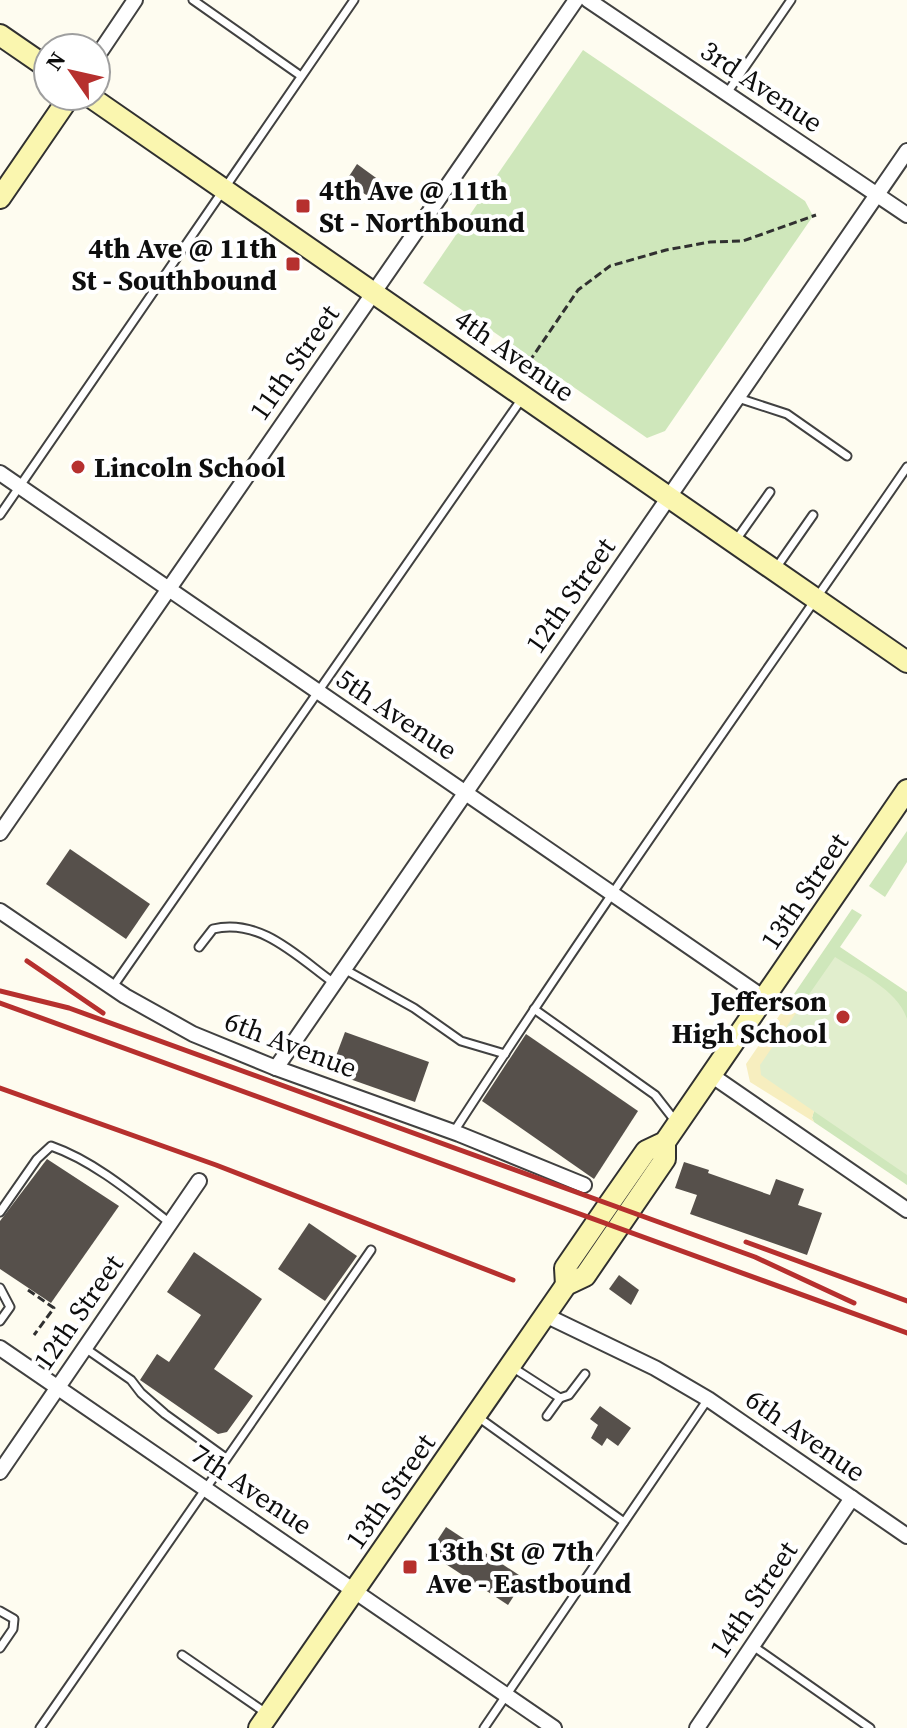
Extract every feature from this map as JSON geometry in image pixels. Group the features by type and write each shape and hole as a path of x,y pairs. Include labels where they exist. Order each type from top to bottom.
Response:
{"street":[{"path":"112,34 135,0"},
{"name":"11th Street","path":"0,833 576,0"},
{"name":"3rd Avenue","path":"588,0 907,215"},
{"path":"0,35 32,57"},
{"path":"0,198 59,112"},
{"name":"4th Avenue","path":"112,112 907,662"},
{"name":"12th Street","path":"276,1068 907,151"},
{"name":"5th Avenue","path":"0,473 764,998"},
{"name":"13th Street","path":"263,1721 566,1285 565,1268 609,1204 646,1151 665,1142 678,1124 907,790"},
{"name":"6th Avenue","path":"0,911 112,988 193,1034 584,1185"},
{"path":"711,1075 907,1210"},
{"name":"12th Street","path":"0,1472 199,1181"},
{"name":"6th Avenue","path":"545,1315 655,1368 708,1399 907,1536"},
{"name":"7th Avenue","path":"0,1348 554,1728"},
{"name":"14th Street","path":"697,1728 852,1498"}],"lane":[{"path":"193,0 301,76"},
{"path":"0,515 354,0"},
{"path":"727,93 791,0"},
{"path":"112,988 524,395"},
{"path":"738,398 787,414 847,456"},
{"path":"453,1133 612,893 907,467"},
{"path":"735,542 770,492"},
{"path":"775,570 813,515"},
{"path":"199,947 213,929 251,928 267,935 334,983"},
{"path":"344,969 414,1008 461,1041 505,1054"},
{"path":"534,1009 655,1095 678,1124"},
{"path":"0,1212 37,1159 51,1146 96,1170 171,1224"},
{"path":"40,1728 371,1250"},
{"path":"0,1288 10,1307 0,1321"},
{"path":"85,1348 131,1380 165,1414 226,1458"},
{"path":"510,1366 560,1398"},
{"path":"547,1416 560,1398 569,1395 585,1374"},
{"path":"484,1728 708,1399"},
{"path":"476,1416 624,1522"},
{"path":"0,1611 14,1619 13,1629 0,1648"},
{"path":"753,1646 870,1728"},
{"path":"182,1655 263,1721"}],"path":[{"path":"529,362 578,290 610,266 666,250 710,242 743,241 816,215"},
{"path":"28,1290 54,1308 34,1335"}],"green space":[{"path":"583,50 805,201 813,216 665,431 647,438 423,283"},
{"path":"907,831 907,862 885,897 869,886"},
{"name":"Jefferson High School","path":"852,909 862,915 840,947 907,992 907,1185 812,1118 818,1008 792,997"},
{"name":"Jefferson High School","path":"835,957 886,991 907,1019 907,1175 761,1075 760,1065"}],"sand":[{"path":"792,997 818,1008 814,1122 750,1082 746,1064"}],"building":[{"path":"357,164 383,183 372,199 346,181"},
{"path":"70,849 150,904 126,939 46,884"},
{"path":"345,1032 429,1062 415,1102 330,1072"},
{"path":"526,1034 638,1111 594,1179 482,1101"},
{"path":"47,1159 119,1206 51,1303 0,1269 0,1221"},
{"path":"684,1162 770,1195 776,1179 804,1189 798,1205 822,1213 807,1255 690,1214 697,1195 675,1188"},
{"path":"309,1223 357,1256 325,1301 278,1269"},
{"path":"194,1252 262,1299 214,1369 253,1396 227,1432 218,1434 140,1380 157,1354 169,1362 201,1315 167,1292"},
{"path":"619,1275 639,1290 631,1305 609,1289"},
{"path":"600,1406 631,1428 618,1446 607,1438 602,1446 591,1438 598,1425 590,1419"},
{"path":"446,1527 525,1579 508,1605 429,1553"}],"railway":[{"path":"27,961 103,1013"},
{"path":"0,991 69,1008 755,1257 854,1303"},
{"path":"0,1003 907,1333"},
{"path":"0,1088 216,1165 513,1280"},
{"path":"746,1242 907,1301"}],"place":[{"name":"4th Ave @ 11th St - Northbound","path":"303,206"},
{"name":"4th Ave @ 11th St - Southbound","path":"293,264"},
{"name":"Lincoln School","path":"78,467"},
{"name":"Jefferson High School","path":"843,1017"},
{"name":"13th St @ 7th Ave - Eastbound","path":"410,1567"}]}
